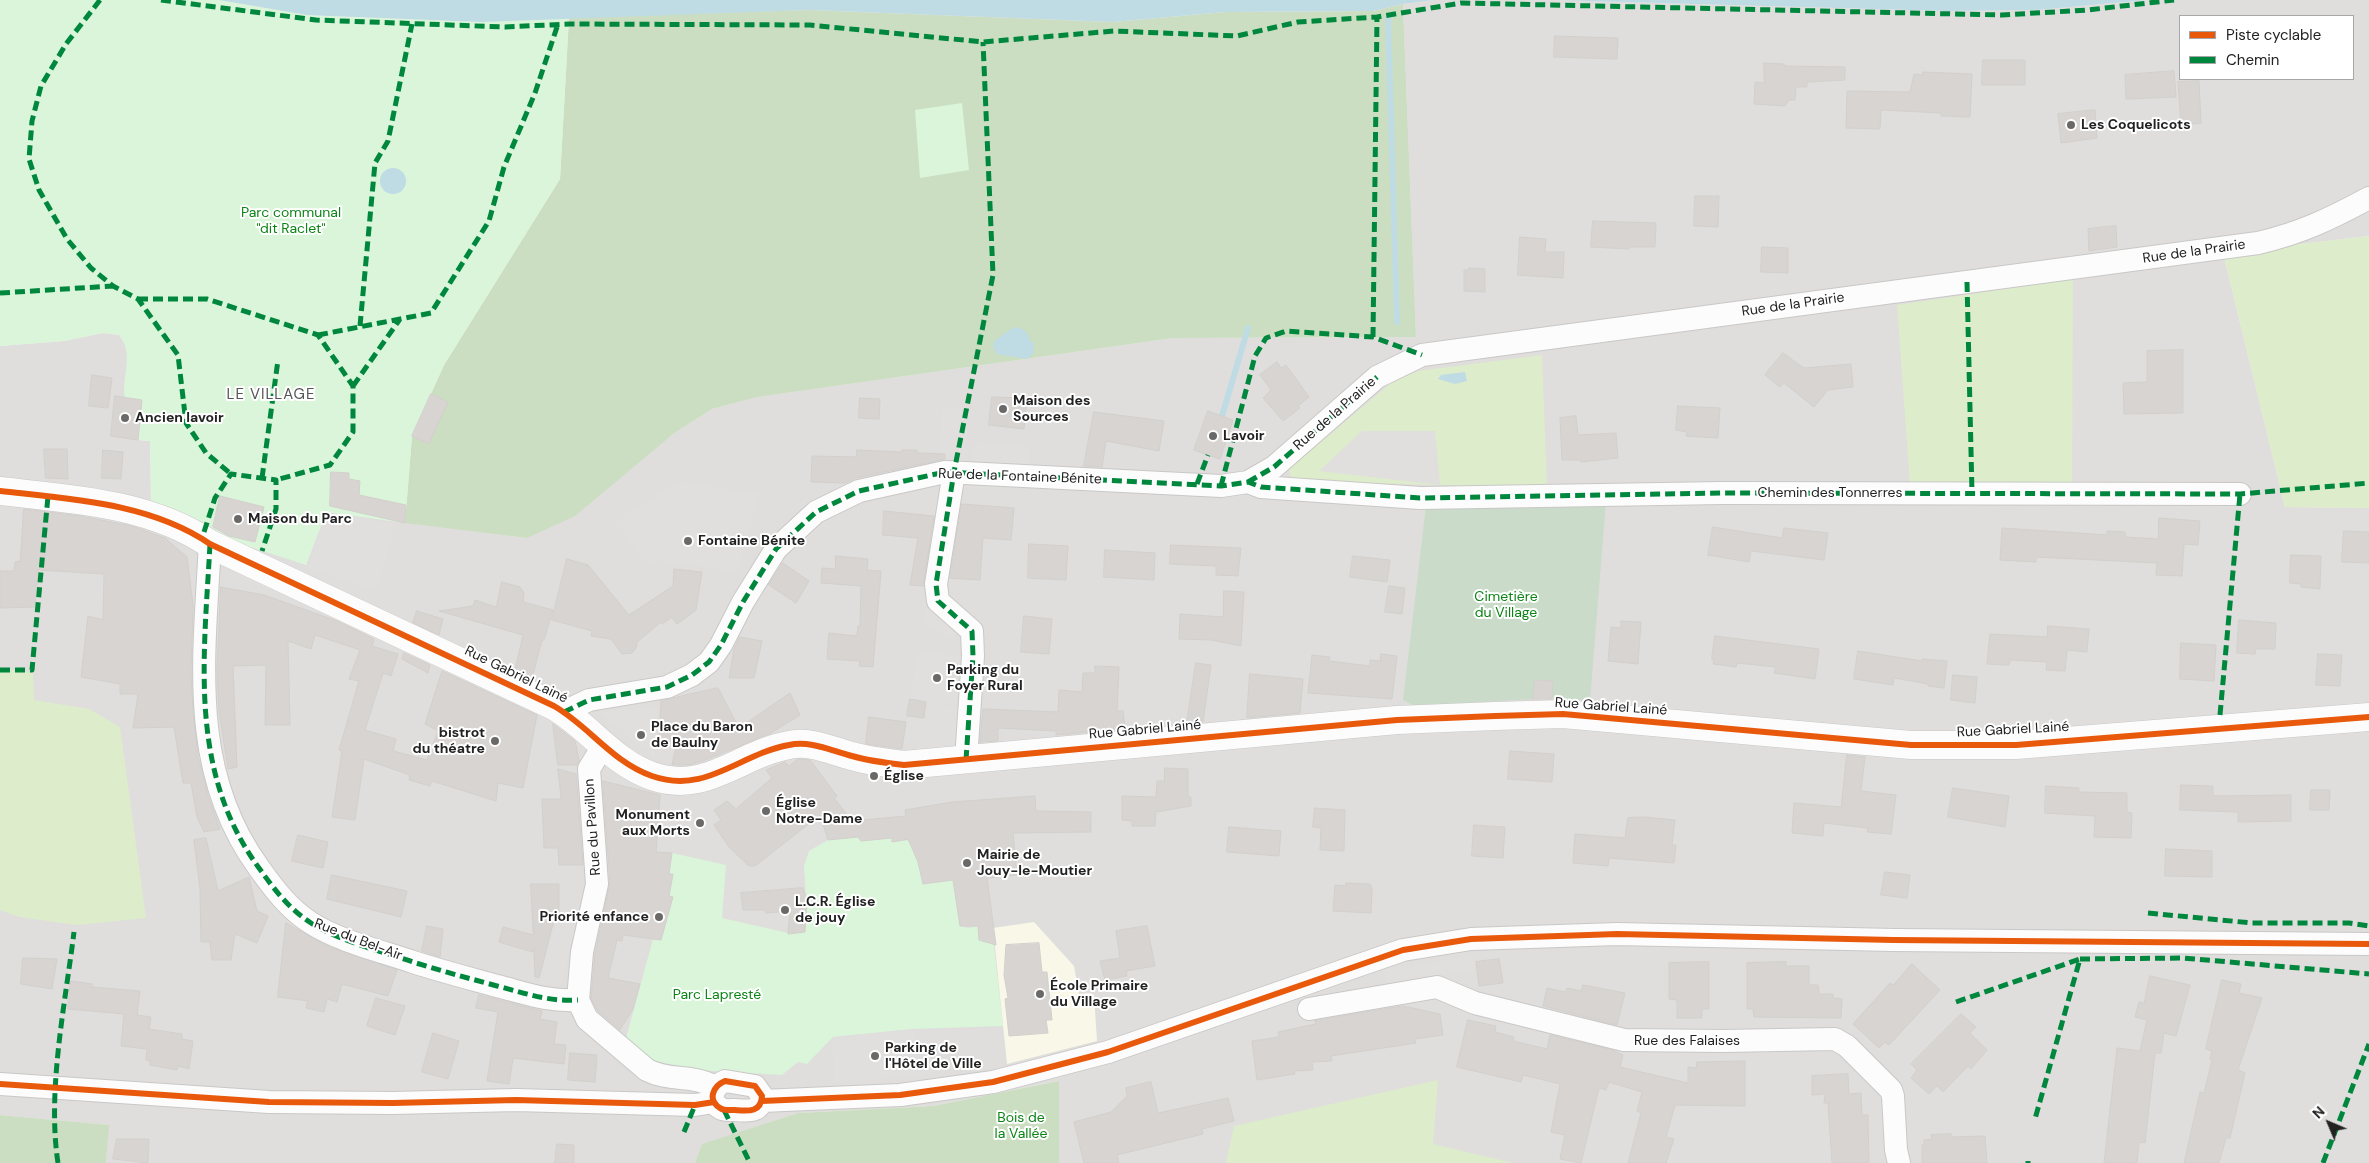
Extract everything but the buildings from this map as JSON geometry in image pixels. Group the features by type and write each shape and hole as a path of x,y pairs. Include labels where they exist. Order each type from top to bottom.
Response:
{"street":[{"name":"Rue de la Prairie","path":"1248,482 1274,467 1377,377 1422,355 2258,243 2294,234 2336,216 2369,198"},
{"name":"Rue de la Fontaine Bénite","path":"564,712 589,700 667,687 692,674 709,662 776,549 816,512 859,491 937,472 954,472 1221,486 1248,482 1261,488 1420,498"},
{"path":"954,472 936,584 938,601 972,631 974,656 966,760"},
{"name":"Rue Gabriel Lainé","path":"0,491 97,503 148,515 180,526 210,544 564,712 602,746 642,772 679,782 705,779 789,744 810,744 876,762 904,766 1397,720 1563,714 1911,745 2016,745 2369,717"},
{"name":"Chemin des Tonnerres","path":"1420,498 1722,492 2240,494"},
{"name":"Rue du Bel-Air","path":"210,544 203,684 205,723 212,758 231,824 244,848 271,885 290,907 312,924 345,938 438,970 556,1002 578,1000"},
{"name":"Rue du Pavillon","path":"578,1000 582,952 597,884 589,769 602,746"},
{"path":"578,1000 587,1019 647,1070 658,1076 671,1079 704,1080 724,1110 752,1111 760,1106 762,1101 900,1095 993,1082 1108,1052 1186,1023 1403,950 1471,939 1617,934 1894,940 2369,944"},
{"name":"Rue des Falaises","path":"1309,1009 1437,987 1475,1003 1624,1040 1835,1039 1847,1046 1891,1090 1896,1150 1899,1163"},
{"path":"0,1084 270,1102 393,1103 516,1100 694,1105 714,1094"}],"shaded area":[{"path":"1434,0 1553,0 1944,11 2037,10 2147,0 2369,0 2369,236 2223,253 2285,507 2369,508 2369,1163 1059,1163 1058,1081 933,1106 798,1113 703,1144 695,1163 106,1163 108,1125 0,1115 0,346 64,341 103,333 119,335 126,344 128,359 125,397 142,400 138,440 150,441 151,502 306,565 326,512 527,538 673,434 712,409 756,397 1173,338 1416,337 1403,4"},
{"path":"943,407 971,408 964,459 939,460"},
{"path":"1362,431 1435,431 1440,485 1319,471"},
{"path":"976,442 1030,446 1029,464 972,461"},
{"path":"962,479 994,479 993,489 961,488"},
{"name":"Fontaine Bénite","path":"680,481 759,495 738,572 659,560 649,566 614,522"},
{"path":"326,512 395,524 377,590 308,567"},
{"path":"243,570 308,600 302,604 244,578"},
{"path":"927,607 959,628 953,641 922,621"},
{"name":"Parking du Foyer Rural","path":"918,651 963,657 956,705 910,699"},
{"name":"Parking du Foyer Rural","path":"926,702 963,709 959,746 918,751 920,738 904,738 907,716 924,718"},
{"name":"Place du Baron de Baulny","path":"657,706 654,758 599,712"},
{"path":"2201,740 2202,746 2116,754 2108,747"},
{"path":"556,920 577,922 561,988 539,985"},
{"name":"École Primaire du Village","path":"1034,922 1074,966 1079,994 1090,993 1094,995 1097,1041 1007,1064 993,928"},
{"path":"1473,956 1475,970 1386,984 1383,970"},
{"name":"Parking de l'Hôtel de Ville","path":"913,1029 920,1075 834,1083 833,1037"}],"green space":[{"name":"Parc communal \"dit Raclet\"","path":"0,0 219,0 307,15 481,22 569,17 560,179 444,365 412,436 405,523 326,512 306,565 204,532 151,502 150,441 138,440 125,399 127,358 124,343 119,335 103,333 64,341 0,346"},
{"path":"1403,4 1416,337 1173,338 757,397 712,409 673,434 575,516 527,538 405,523 412,436 444,365 560,179 569,17 810,10 1113,22 1225,12 1373,11"},
{"path":"962,103 969,170 920,178 915,110"},
{"path":"2369,236 2369,508 2285,507 2223,253"},
{"path":"2073,279 2072,487 1910,485 1897,305"},
{"path":"1542,355 1547,488 1292,481 1289,469 1391,383 1418,371"},
{"name":"Cimetière du Village","path":"1606,501 1590,701 1552,698 1415,706 1403,700 1426,506"},
{"path":"0,668 33,673 34,700 89,709 120,727 146,918 77,925 19,917 0,910"},
{"name":"Parc Lapresté","path":"891,834 893,842 911,840 959,879 957,903 960,926 968,928 993,924 1003,1026 913,1029 833,1037 807,1064 798,1062 782,1075 660,1068 625,1042 653,939 661,940 673,897 669,896 673,875 669,874 672,853 726,865 722,918 788,933 804,932 806,897 804,866 809,851 828,840 858,837 862,841 874,840 877,835"},
{"path":"1438,1080 1433,1144 1513,1163 1226,1163 1234,1126"},
{"name":"Bois de la Vallée","path":"1059,1081 1059,1163 695,1163 702,1144 798,1113 933,1106"},
{"path":"0,1115 109,1125 106,1163 0,1163"}],"water":[{"path":"219,0 1434,0 1403,4 1373,11 1225,12 1113,22 810,10 481,22 307,15"},
{"path":"1553,0 2147,0 2037,10 1944,11"},
{"path":"393,168 403,171 406,181 403,191 393,194 383,191 380,181 383,171"},
{"path":"1018,327 1026,332 1030,341 1034,343 1034,353 1027,359 997,354 993,347 994,341 1011,329"},
{"path":"1465,372 1467,381 1455,384 1438,379 1441,375"}],"waterway":[{"path":"1388,16 1397,322"},
{"path":"1222,416 1248,328"}],"marked path":[{"path":"100,0 66,44 41,86 32,121 29,159 39,190 67,239 91,268 113,286 138,299 178,355 186,423 206,453 231,474"},
{"path":"161,0 316,20 505,27 569,24 810,25 983,42 1114,31 1237,36 1298,22 1377,17 1461,3 2002,15 2088,10 2174,0"},
{"path":"1373,337 1377,17"},
{"path":"360,326 375,163 388,141 412,24"},
{"path":"318,335 431,313 489,221 504,167 535,93 558,24"},
{"path":"966,760 973,656 972,631 938,601 936,584 954,472 993,275 983,42"},
{"path":"1967,282 1972,493"},
{"path":"0,293 113,286"},
{"path":"138,299 207,299 318,335 353,386 353,432 330,465 276,480"},
{"path":"353,386 400,319"},
{"path":"1221,486 1255,356 1266,338 1286,331 1373,337 1422,355"},
{"path":"262,478 278,360"},
{"path":"1248,482 1274,467 1377,377"},
{"path":"1197,484 1208,455"},
{"path":"564,712 589,700 667,687 692,675 709,662 721,645 743,602 776,549 816,512 859,491 945,472 1221,486 1248,482 1261,487 1420,498 1722,493 2240,494 2369,483"},
{"path":"204,532 215,498 231,474 276,480 276,509 262,551"},
{"path":"2220,715 2240,494"},
{"path":"0,670 32,670 48,496"},
{"path":"210,544 204,671 211,753 221,792 236,831 276,891 289,905 311,923 334,935 374,950 527,994 557,1000 578,1000"},
{"path":"2148,913 2252,923 2349,923 2369,926"},
{"path":"58,1163 55,1135 56,1078 74,932"},
{"path":"2080,959 2183,958 2369,974"},
{"path":"1956,1002 2080,959 2035,1119"},
{"path":"2323,1163 2369,1044"},
{"path":"684,1132 695,1105"},
{"path":"724,1110 750,1163"}],"cycle path":[{"path":"0,491 82,500 109,505 136,511 187,530 210,544 554,706 567,714 625,762 652,776 671,780 689,780 706,777 754,756 797,744 813,745 865,759 904,765 1397,720 1495,716 1563,714 1911,745 2016,745 2369,717"},
{"path":"762,1101 900,1095 993,1082 1108,1052 1403,950 1471,939 1617,934 1894,940 2369,944"},
{"path":"725,1081 755,1086 762,1096 761,1102 753,1110 723,1110 716,1105 713,1093 717,1086 725,1081"},
{"path":"0,1084 269,1102 393,1103 516,1100 695,1105 714,1102"}],"place":[{"name":"Les Coquelicots","path":"2071,125"},
{"name":"Maison des Sources","path":"1003,409"},
{"name":"Ancien lavoir","path":"125,418"},
{"name":"Lavoir","path":"1213,436"},
{"name":"Maison du Parc","path":"238,519"},
{"name":"Fontaine Bénite","path":"688,541"},
{"name":"Parking du Foyer Rural","path":"937,678"},
{"name":"Place du Baron de Baulny","path":"641,735"},
{"name":"bistrot du théatre","path":"495,741"},
{"name":"Église","path":"874,776"},
{"name":"Église Notre-Dame","path":"766,811"},
{"name":"Monument aux Morts","path":"700,823"},
{"name":"Mairie de Jouy-le-Moutier","path":"967,863"},
{"name":"L.C.R. Église de jouy","path":"785,910"},
{"name":"Priorité enfance","path":"659,917"},
{"name":"École Primaire du Village","path":"1040,994"},
{"name":"Parking de l'Hôtel de Ville","path":"875,1056"}],"district":[{"name":"LE VILLAGE","path":"271,395"}]}
